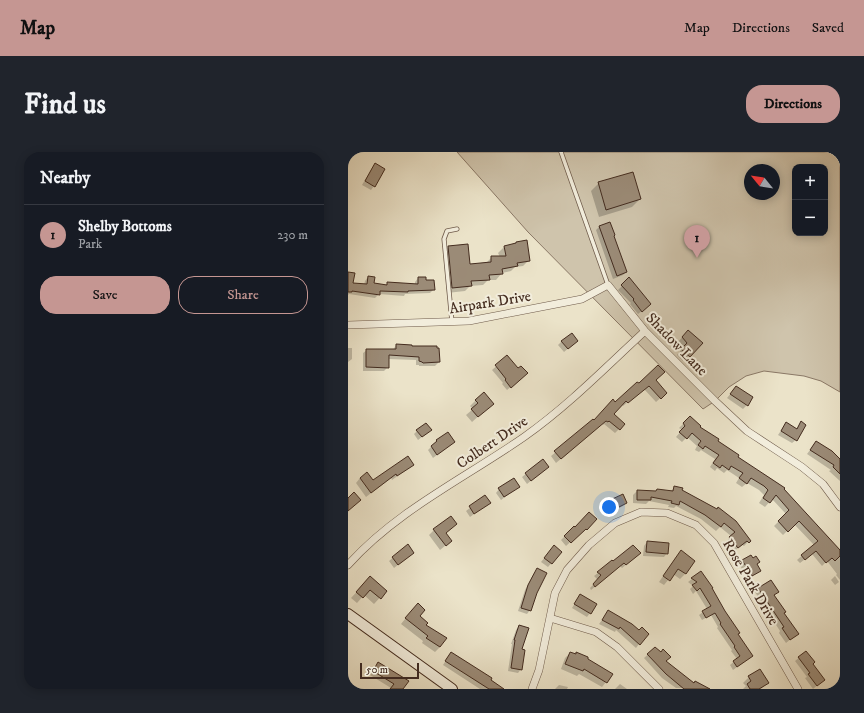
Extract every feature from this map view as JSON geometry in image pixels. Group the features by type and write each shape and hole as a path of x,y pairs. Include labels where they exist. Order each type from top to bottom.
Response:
{"street":[{"name":"Airpark Drive","path":"348,325 469,321 582,299 608,285"},
{"name":"Shadow Lane","path":"608,285 645,331 715,401 748,431 802,467 823,484 840,507"},
{"name":"Colbert Drive","path":"348,565 376,537 409,512 524,437 557,412 645,331"},
{"name":"Rose Park Drive","path":"532,689 539,670 555,593 567,570 589,544 615,523 641,512 667,513 696,525 714,543 796,688"},
{"path":"348,614 447,688"},
{"path":"550,618 596,632 617,647 659,689"}],"lane":[{"name":"Shadow Lane","path":"561,152 608,285"},
{"path":"452,322 444,239 447,231 457,229"}],"shaded area":[{"path":"457,152 840,152 840,392 821,381 804,376 764,371 746,376 729,387 715,401 703,409 528,232"}],"building":[{"path":"375,163 385,169 375,187 365,181"},
{"path":"633,172 641,199 606,210 598,182"},
{"path":"610,222 627,272 617,276 599,226"},
{"path":"527,240 530,261 517,263 518,266 502,269 503,274 489,275 490,280 471,281 472,286 452,288 448,246 468,244 470,264 491,262 491,256 506,256 504,246"},
{"path":"348,272 355,273 353,283 367,284 368,276 375,277 374,283 387,285 387,282 418,284 418,277 426,277 426,280 434,280 435,290 408,292 380,291 380,295 352,291 348,292"},
{"path":"629,277 651,304 642,312 633,300 634,299 621,285"},
{"path":"688,330 703,343 690,357 681,349 687,343 682,337"},
{"path":"572,333 578,341 568,349 561,341"},
{"path":"396,344 412,346 437,346 437,348 439,348 440,362 423,363 419,361 419,357 389,355 389,368 366,367 366,349 396,349"},
{"path":"507,355 518,368 521,366 528,373 511,388 495,365"},
{"path":"658,365 665,372 656,380 667,393 661,399 649,386 628,403 626,401 614,414 625,424 620,430 609,421 606,421 561,459 554,451 593,419 594,420 613,399 615,402 637,382 639,383"},
{"path":"736,386 753,397 748,406 730,394"},
{"path":"484,392 494,404 478,417 471,409 478,403 475,400"},
{"path":"690,416 701,426 700,427 719,439 718,441 739,455 738,457 785,488 784,489 840,550 840,556 835,561 832,558 826,563 816,551 805,560 801,555 818,541 799,521 788,532 778,521 789,510 776,495 770,503 763,498 768,490 764,486 751,478 747,484 739,478 743,473 731,466 729,470 722,465 720,468 713,463 719,455 705,446 703,449 698,445 701,441 692,433 687,439 679,432 685,426 683,423"},
{"path":"801,421 806,425 797,441 781,431 786,422 797,429"},
{"path":"426,423 432,430 422,437 416,430"},
{"path":"448,432 455,442 437,455 431,446 437,441 436,440"},
{"path":"816,441 832,451 840,459 840,474 833,467 834,465 810,450"},
{"path":"408,456 414,465 397,476 396,474 371,493 360,478 367,472 373,480"},
{"path":"543,459 549,467 531,481 525,473"},
{"path":"514,478 520,487 504,497 498,488"},
{"path":"674,486 683,488 682,490 717,509 718,507 736,521 751,541 749,543 747,541 738,548 729,537 735,532 724,523 721,527 705,515 680,501 679,505 671,503 672,501 651,497 651,500 637,500 637,490 656,491 657,489 673,491"},
{"path":"354,492 361,500 348,511 348,498"},
{"path":"623,494 627,503 613,510 608,501"},
{"path":"485,495 491,503 474,514 469,506"},
{"path":"589,512 597,519 587,530 586,529 571,543 564,536"},
{"path":"451,516 457,524 446,533 452,541 446,546 433,529"},
{"path":"647,541 669,543 668,554 646,552"},
{"path":"408,544 414,553 398,565 392,557"},
{"path":"554,545 562,552 552,564 544,558"},
{"path":"633,545 641,553 626,565 624,563 595,587 593,584 601,575 597,572"},
{"path":"681,550 695,561 686,574 678,569 670,581 663,576"},
{"path":"751,555 753,558 756,556 760,562 757,564 761,571 752,576 742,560"},
{"path":"537,568 547,573 537,593 531,611 521,608 528,585"},
{"path":"701,571 713,588 725,611 740,633 738,634 753,656 737,667 733,661 740,656 734,647 735,646 720,624 721,623 715,613 706,618 702,611 711,606 700,588 697,591 692,585 697,582 691,578"},
{"path":"370,576 387,591 381,599 370,590 363,598 356,592"},
{"path":"771,580 779,592 774,595 786,612 784,613 799,634 790,640 782,628 784,627 758,588"},
{"path":"580,594 597,604 591,614 574,604"},
{"path":"418,603 425,610 420,616 428,623 426,625 447,638 440,647 426,638 428,636 405,618"},
{"path":"608,610 632,624 639,630 642,627 649,634 640,645 620,627 619,629 602,620"},
{"path":"519,625 529,628 522,649 525,650 522,670 511,668 514,640"},
{"path":"655,647 661,652 663,649 671,657 666,661 694,683 695,681 710,689 684,689 666,674 647,654"},
{"path":"806,651 815,662 813,664 825,680 817,686 808,674 810,673 798,657"},
{"path":"451,652 492,678 491,680 504,689 489,689 445,661"},
{"path":"570,652 576,654 576,652 588,657 588,659 613,674 607,683 584,669 583,671 565,664"},
{"path":"378,662 409,681 403,689 390,689 394,684 373,671"},
{"path":"760,669 769,683 759,689 750,689 747,684 751,681 748,676"}],"place":[{"name":"Shelby Bottoms","path":"697,258"}]}
